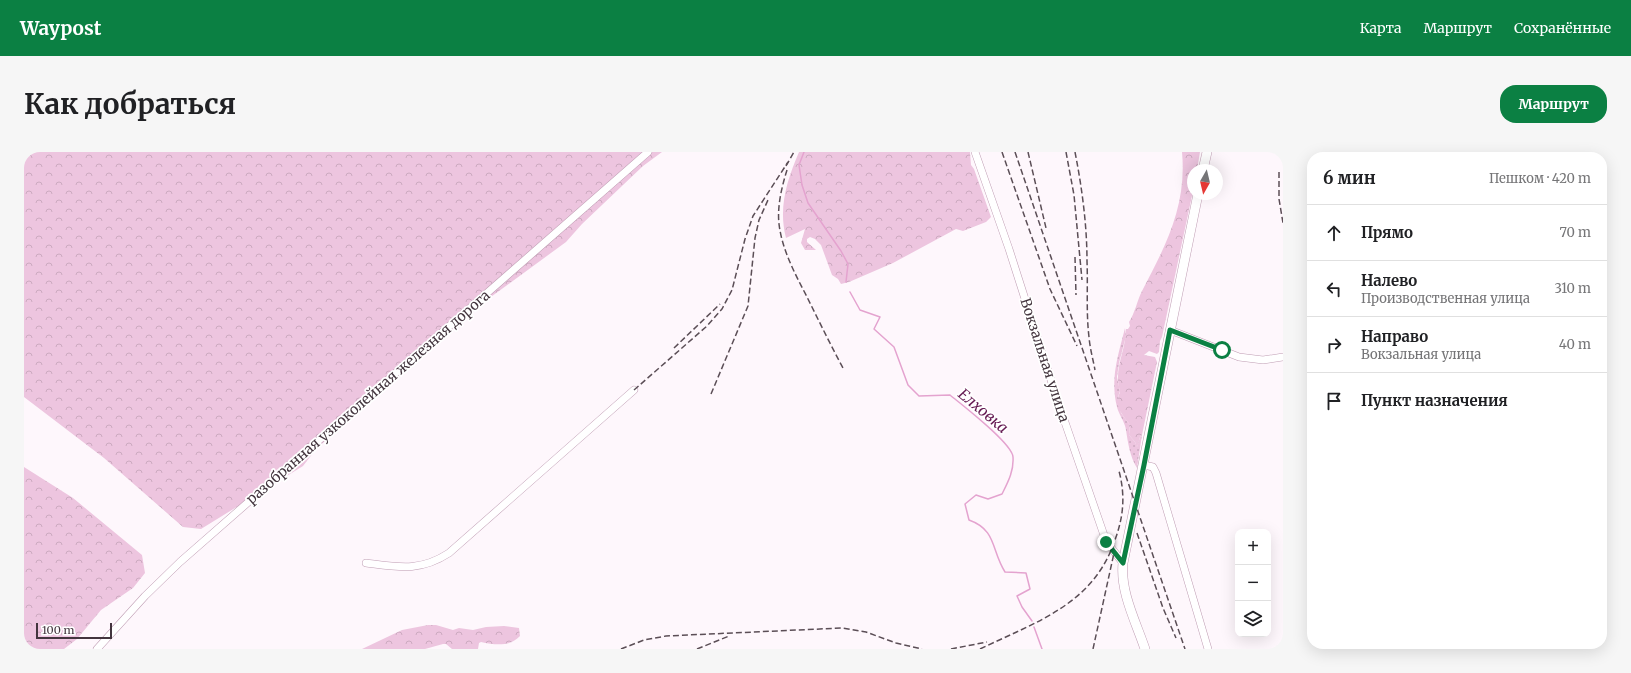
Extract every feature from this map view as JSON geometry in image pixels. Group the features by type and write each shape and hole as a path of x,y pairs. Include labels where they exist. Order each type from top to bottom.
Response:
{"main road":[{"path":"1204,164 1207,152"},
{"path":"1145,649 1125,590 1122,576 1123,563 1197,200"}],"street":[{"name":"разобранная узкоколейная железная дорога","path":"97,649 149,592 180,562 648,152"},
{"name":"Вокзальная улица","path":"975,152 1009,249 1058,402 1106,542 1123,563"},
{"path":"1170,330 1239,357 1263,360 1283,357"},
{"path":"366,563 397,567 414,567 429,564 449,554 634,390"},
{"path":"1144,465 1153,467 1156,473 1208,649"}],"green space":[{"path":"24,152 662,152 643,166 582,224 566,242 488,299 316,449 303,466 201,529 183,527 104,458 24,397"},
{"path":"799,152 970,152 971,165 974,169 991,217 986,222 963,231 956,229 893,263 841,284 838,279 832,275 821,245 815,239 810,237 807,239 807,242 816,250 805,250 801,243 805,229 786,238 783,205 791,173"},
{"path":"1182,152 1200,152 1198,164 1187,164 1187,200 1191,200 1160,341 1159,352 1157,354 1149,351 1144,355 1155,357 1157,362 1142,435 1137,448 1135,442 1129,435 1130,425 1121,413 1117,402 1120,391 1118,383 1119,368 1126,329 1130,326 1129,322 1140,295 1167,241 1173,224 1178,208 1183,172"},
{"path":"1125,328 1126,336 1117,377 1120,391 1118,397 1121,413 1130,425 1129,435 1137,447 1142,435 1137,468 1131,455 1125,427 1118,410 1114,386 1116,367"},
{"path":"24,467 73,498 142,555 145,573 133,588 101,610 77,639 64,649 24,649"},
{"path":"436,625 453,630 459,628 473,630 486,627 504,626 519,628 520,636 516,640 507,644 481,642 479,643 478,649 452,649 446,644 443,644 425,649 362,649 402,630"}],"waterway":[{"name":"Елховка","path":"804,152 799,165 802,185 808,203 841,251 848,264 846,282"},
{"name":"Елховка","path":"850,292 860,310 880,317 874,329 894,347 908,385 919,396 950,395 986,424 1010,451 1013,457 1013,467 1002,494 988,499 976,495 965,504 969,520 978,524 989,535 1005,572 1026,573 1030,589 1017,596 1022,607 1032,621"},
{"name":"Елховка","path":"1034,627 1042,649"}],"railway":[{"path":"786,166 794,152"},
{"path":"1002,152 1050,289 1077,346"},
{"path":"1015,152 1185,649"},
{"path":"1028,152 1046,228"},
{"path":"1066,152 1074,195 1082,280"},
{"path":"1075,152 1085,220 1087,247 1088,328 1095,370"},
{"path":"634,390 707,326 722,309 732,290 745,239 753,216 788,162"},
{"path":"787,170 779,203 779,224 783,242 797,278 843,368"},
{"path":"1279,172 1279,199 1283,223"},
{"path":"711,394 748,306 755,238 759,220 768,200"},
{"path":"1075,257 1076,295"},
{"path":"674,348 720,304"},
{"path":"980,649 1023,629 1062,608 1094,579 1107,560 1121,520 1123,496 1119,471"},
{"path":"1137,533 1163,608 1176,638"},
{"path":"1093,649 1114,553"},
{"path":"621,649 644,640 666,636 842,628 866,632 896,643 922,649"},
{"path":"697,649 729,636"},
{"path":"951,649 987,642"}],"route":[{"path":"1106,542 1123,563 1144,465 1170,330 1222,350"}]}
